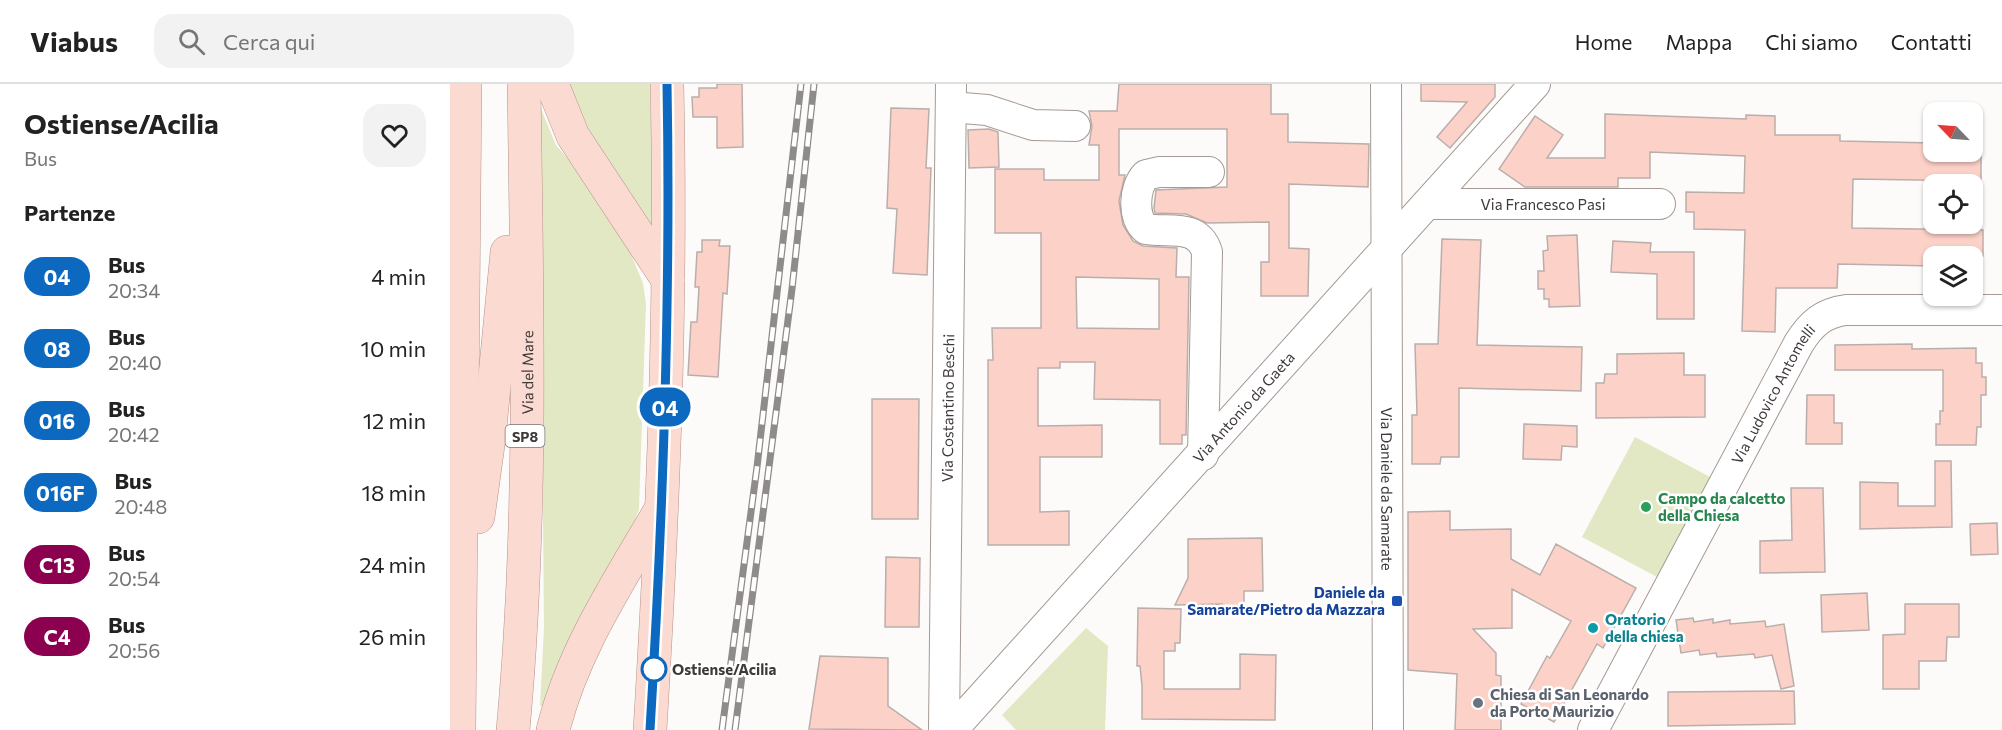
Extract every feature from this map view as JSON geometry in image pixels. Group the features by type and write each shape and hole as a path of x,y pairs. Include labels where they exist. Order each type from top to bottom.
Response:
{"main road":[{"path":"460,619 465,84"},
{"name":"Via del Mare","path":"513,730 524,533 524,84"},
{"path":"552,84 573,136 668,280"},
{"path":"651,730 664,503 668,280 667,84"},
{"path":"459,730 454,663 486,463 508,249 525,141"},
{"path":"553,730 568,681 582,647 664,503"}],"street":[{"name":"Via Daniele da Samarate","path":"1386,84 1388,730"},
{"name":"Via Antonio da Gaeta","path":"952,730 1203,455 1535,84"},
{"path":"951,96 1033,125 1075,126"},
{"name":"Via Costantino Beschi","path":"944,730 951,96"},
{"path":"1203,455 1207,252 1204,243 1196,235 1183,230 1146,229 1137,214 1139,185 1146,175 1159,172 1209,172"},
{"name":"Via Francesco Pasi","path":"1427,204 1660,204"},
{"name":"Via Ludovico Antomelli","path":"1593,730 1798,344 1812,325 1828,314 1846,310 2002,310"}],"green space":[{"path":"561,84 650,84 654,237 569,111"},
{"path":"539,104 556,145 572,164 630,252 643,283 646,304 639,509 629,537 543,708 540,705 544,627"},
{"name":"Campo da calcetto della Chiesa","path":"1635,437 1710,477 1657,577 1582,537"},
{"path":"1086,628 1108,646 1105,730 1016,730 1002,715"}],"building":[{"path":"717,84 742,84 743,147 717,148 717,117 693,117 692,97 699,97 699,88 717,88"},
{"path":"1119,84 1271,84 1271,114 1288,114 1288,142 1369,144 1368,187 1289,184 1289,248 1309,249 1308,296 1261,296 1261,262 1269,262 1269,222 1207,223 1186,214 1155,213 1156,190 1227,187 1227,129 1119,129 1119,175 1125,175 1119,201 1123,225 1133,241 1143,246 1177,248 1176,277 1189,277 1186,435 1182,435 1182,444 1160,444 1160,400 1094,399 1095,362 1060,362 1060,368 1038,368 1038,426 1102,425 1102,457 1040,457 1040,512 1069,511 1069,545 988,545 988,360 993,360 992,328 1041,328 1041,233 995,233 995,169 1044,169 1044,180 1099,180 1099,145 1089,145 1092,126 1089,111 1117,111","holes":["1076,277 1159,279 1159,329 1077,328"]},
{"path":"1421,84 1495,84 1495,97 1450,148 1437,137 1467,102 1421,101"},
{"path":"891,108 929,109 926,168 931,168 927,275 893,273 897,209 887,208"},
{"path":"1605,114 1746,119 1746,115 1775,116 1775,135 1840,135 1840,141 1923,143 1923,162 1981,162 1981,174 1923,174 1923,180 1853,179 1852,228 1923,229 1923,234 1983,234 1983,246 1923,246 1923,266 1838,264 1837,288 1776,288 1775,332 1742,331 1745,230 1694,229 1694,212 1686,212 1686,192 1744,193 1745,156 1650,152 1650,178 1618,178 1618,187 1525,187 1499,169 1535,116 1563,135 1547,158 1605,158"},
{"path":"989,129 998,132 999,167 969,168 968,130"},
{"path":"1577,235 1580,306 1549,307 1549,299 1544,299 1544,289 1538,289 1538,271 1544,271 1543,251 1548,250 1547,236"},
{"path":"1442,239 1481,240 1477,345 1582,347 1581,391 1459,388 1459,457 1441,457 1440,464 1412,464 1412,415 1417,415 1415,344 1438,344"},
{"path":"702,240 720,240 719,246 730,246 727,294 723,293 718,377 688,375 691,322 697,322 699,287 695,287 697,252 702,252"},
{"path":"1613,241 1651,243 1650,252 1694,252 1694,319 1657,319 1657,274 1611,272"},
{"path":"1912,344 1912,349 1976,348 1976,363 1982,363 1982,377 1986,377 1986,395 1981,395 1981,427 1977,427 1976,445 1936,445 1936,424 1940,424 1940,411 1943,411 1943,370 1835,370 1835,345"},
{"path":"1684,353 1684,375 1705,375 1705,417 1596,418 1596,383 1604,383 1605,374 1617,374 1617,354"},
{"path":"1807,395 1834,395 1834,423 1842,423 1842,444 1806,444"},
{"path":"872,399 919,399 918,519 872,519"},
{"path":"1524,424 1577,426 1577,447 1562,446 1561,460 1523,459"},
{"path":"1935,461 1951,461 1952,527 1860,529 1860,482 1898,483 1898,506 1935,506"},
{"path":"1791,488 1823,488 1825,572 1760,573 1760,541 1792,540"},
{"path":"1450,511 1450,530 1511,529 1511,559 1540,575 1556,544 1636,588 1603,648 1597,644 1554,722 1521,704 1547,656 1550,658 1571,621 1512,589 1512,628 1473,629 1496,653 1496,675 1501,676 1501,730 1455,730 1457,674 1408,670 1408,512"},
{"path":"1997,523 1998,554 1971,555 1970,524"},
{"path":"1262,538 1263,591 1244,591 1244,609 1222,610 1222,604 1175,605 1188,578 1188,539"},
{"path":"886,557 920,558 919,627 885,627"},
{"path":"1867,593 1869,630 1822,632 1821,595"},
{"path":"1905,604 1959,604 1959,637 1947,637 1946,661 1919,661 1919,689 1883,689 1883,635 1905,634"},
{"path":"1138,608 1181,609 1180,643 1175,643 1175,651 1164,651 1164,689 1240,689 1240,654 1276,655 1275,720 1142,719 1142,686 1140,666 1137,666"},
{"path":"1693,618 1694,622 1713,619 1713,623 1730,620 1730,624 1765,621 1766,627 1784,624 1794,686 1781,689 1772,655 1755,658 1754,654 1717,657 1716,653 1700,655 1699,650 1681,653 1676,620"},
{"path":"820,656 888,658 888,706 922,730 809,729"},
{"path":"1794,691 1795,724 1668,726 1668,692"}],"railway":[{"path":"722,730 757,467 801,84"},
{"path":"735,730 792,289 814,84"}],"bus line":[{"name":"04","path":"650,730 664,503 668,280 667,84"}],"place":[{"name":"Campo da calcetto della Chiesa","path":"1646,507"},
{"name":"Daniele da Samarate/Pietro da Mazzara","path":"1397,601"},
{"name":"Oratorio della chiesa","path":"1593,628"},
{"name":"Ostiense/Acilia","path":"654,669"},
{"name":"Chiesa di San Leonardo da Porto Maurizio","path":"1478,703"}]}
